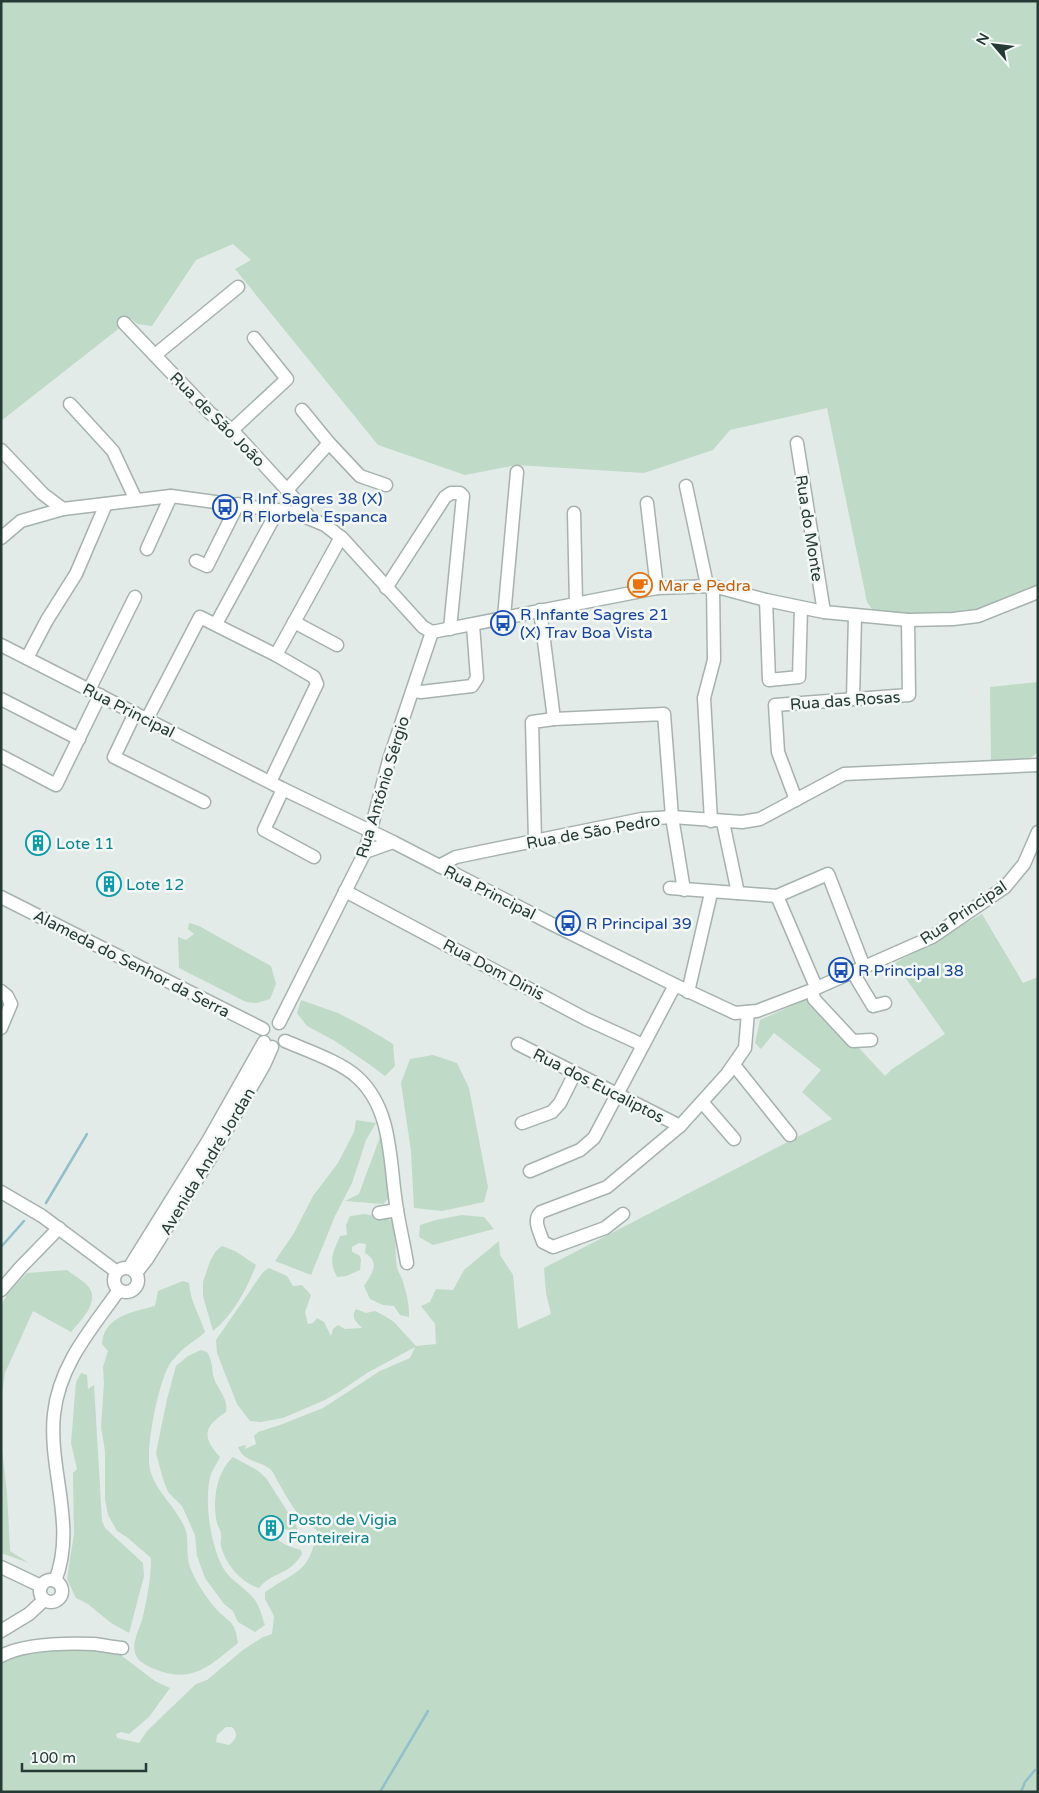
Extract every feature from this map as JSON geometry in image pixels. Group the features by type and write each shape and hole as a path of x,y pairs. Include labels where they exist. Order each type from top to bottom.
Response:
{"street":[{"path":"155,355 238,286"},
{"name":"Rua de São João","path":"124,323 210,413 232,430 310,518"},
{"path":"232,430 287,379 254,338"},
{"path":"70,404 113,451 136,500"},
{"path":"302,410 329,443 360,476 386,485"},
{"path":"287,490 329,443"},
{"name":"Rua do Monte","path":"796,443 824,612"},
{"path":"1,450 43,494 63,509"},
{"path":"504,617 517,472"},
{"path":"686,486 710,586 714,660 704,698 717,821 738,894"},
{"path":"386,588 445,497 450,493 460,493 463,496 450,629"},
{"path":"35,516 43,494"},
{"path":"147,549 171,496"},
{"path":"1,538 21,521 63,509 171,496 278,510 310,518 325,525 340,537 423,627 432,632 657,588 710,586 824,612 908,620 953,619 978,616 1038,592"},
{"path":"647,503 657,588"},
{"path":"27,658 47,620 76,574 106,504"},
{"path":"196,561 207,566 238,504"},
{"path":"216,624 278,510"},
{"path":"574,513 576,603"},
{"path":"276,655 340,537"},
{"path":"1,756 56,785 79,739 94,693 135,597"},
{"path":"766,600 769,680 799,677 801,608"},
{"path":"540,610 554,719"},
{"path":"853,699 855,616"},
{"path":"204,802 114,757 141,716 200,617 276,655 314,677 317,684 270,782"},
{"name":"Rua das Rosas","path":"796,800 778,752 775,705 908,695 908,620"},
{"path":"294,622 337,645"},
{"path":"413,692 472,686 478,678 473,625"},
{"name":"Rua António Sérgio","path":"280,1023 365,852 389,760 432,632"},
{"name":"Rua Principal","path":"1,645 688,992 735,1013 757,1011 932,936 1005,887 1024,864 1038,832"},
{"path":"1,700 79,739"},
{"path":"535,840 532,722 554,719 664,714 672,817 684,890"},
{"name":"Rua de São Pedro","path":"439,866 456,857 642,818 672,817 742,822 760,819 844,774 1038,765"},
{"path":"283,788 264,830 314,857"},
{"path":"365,852 393,842"},
{"path":"670,888 711,893 778,896 828,874 858,969 873,1006 885,1003"},
{"name":"Rua Dom Dinis","path":"345,891 586,1019 643,1045"},
{"path":"688,992 711,893"},
{"path":"778,896 814,988 814,999 853,1041 871,1040"},
{"name":"Alameda do Senhor da Serra","path":"1,897 266,1040"},
{"path":"530,1171 580,1150 594,1138 675,985"},
{"path":"1,992 7,996 11,1004 1,1028"},
{"path":"623,1214 605,1228 552,1247 543,1242 536,1221 541,1212 607,1187 680,1126 734,1065 745,1048 748,1012"},
{"path":"270,1023 280,1023 286,1031 285,1041 282,1045 266,1040 270,1023"},
{"name":"Avenida André Jordan","path":"133,1270 266,1040"},
{"path":"285,1041 356,1076 368,1089 378,1106 384,1123 407,1263"},
{"name":"Rua dos Eucaliptos","path":"518,1044 680,1126"},
{"path":"734,1065 790,1135"},
{"path":"522,1123 552,1112 560,1104 576,1073"},
{"path":"702,1102 734,1139"},
{"path":"1,1192 24,1204 59,1228 116,1272"},
{"path":"379,1213 397,1210"},
{"path":"1,1290 59,1228"},
{"path":"124,1268 133,1270 138,1282 133,1290 123,1292 119,1290 114,1282 116,1272 124,1268"},
{"path":"55,1581 64,1553 64,1518 54,1445 54,1414 62,1379 80,1343 119,1290"},
{"path":"1,1567 41,1586"},
{"path":"47,1581 55,1581 62,1588 61,1597 53,1602 44,1600 40,1594 41,1586 47,1581"},
{"path":"1,1631 29,1614 44,1600"},
{"path":"1,1656 28,1648 65,1644 97,1644 122,1648"}],"green space":[{"path":"1,1 1038,1 1038,585 981,609 949,615 874,612 867,602 827,408 730,430 713,450 644,473 516,465 465,475 378,445 235,269 251,260 233,244 196,260 152,326 138,324 131,319 1,421"},
{"path":"1038,682 1038,751 1023,760 991,762 990,687"},
{"path":"982,914 1023,983 1038,977 1038,1792 1,1792 1,1659 74,1646 118,1653 155,1681 170,1688 149,1717 129,1734 121,1732 116,1734 117,1738 139,1743 147,1731 196,1684 207,1680 243,1650 263,1637 272,1634 274,1616 265,1599 265,1592 294,1574 306,1563 314,1544 317,1530 294,1509 271,1470 248,1459 238,1447 246,1445 245,1449 256,1444 254,1436 258,1432 323,1408 380,1371 410,1358 415,1347 367,1373 325,1400 283,1418 261,1422 250,1421 237,1404 217,1353 216,1340 263,1272 269,1268 287,1276 293,1286 302,1285 311,1295 305,1312 308,1324 313,1323 317,1318 324,1322 331,1336 333,1329 338,1325 345,1329 362,1328 354,1317 356,1309 366,1313 375,1311 383,1315 394,1322 416,1346 436,1344 435,1324 421,1306 430,1302 436,1289 453,1290 464,1270 499,1241 500,1255 513,1275 518,1329 551,1314 546,1293 544,1268 832,1119 802,1092 821,1070 774,1033 761,1049 755,1043 760,1020 809,998 885,1076 892,1069 945,1034 895,963","holes":["226,1727 232,1727 236,1734 235,1739 229,1745 216,1742 217,1735"]},
{"path":"189,923 199,926 271,966 276,984 270,999 257,1003 246,1002 179,968 178,937 186,940 194,934 188,929"},
{"path":"301,1000 338,1013 393,1044 395,1066 385,1076 335,1041 307,1026 297,1013"},
{"path":"433,1055 457,1063 469,1088 488,1187 484,1202 442,1211 414,1208 411,1151 401,1083 410,1059"},
{"path":"356,1120 376,1123 366,1140 352,1183 335,1216 311,1275 275,1261 294,1233 313,1196 338,1163 354,1132"},
{"path":"380,1137 388,1169 391,1196 383,1204 345,1201 359,1194"},
{"path":"365,1214 392,1220 395,1231 397,1267 407,1295 409,1317 400,1315 394,1306 383,1305 370,1299 364,1286 374,1268 374,1264 365,1253 366,1244 359,1243 352,1247 352,1252 359,1255 361,1259 360,1270 346,1276 337,1277 334,1271 332,1261 334,1252 340,1236 347,1235 346,1225 350,1216"},
{"path":"462,1215 484,1217 494,1229 433,1245 419,1237 420,1225"},
{"path":"222,1246 235,1251 256,1265 239,1301 213,1331 203,1296 203,1282 210,1261 216,1251"},
{"path":"67,1270 84,1282 91,1290 92,1297 89,1310 71,1332 33,1311 5,1373 1,1401 1,1306 8,1293 27,1273"},
{"path":"183,1281 189,1283 193,1302 205,1332 185,1347 166,1370 151,1431 149,1446 150,1469 161,1493 178,1515 186,1531 190,1567 194,1576 210,1602 234,1627 238,1643 204,1668 195,1672 175,1674 147,1666 139,1660 134,1649 148,1589 151,1558 117,1531 108,1515 105,1499 105,1451 101,1427 104,1383 103,1367 108,1351 102,1344 108,1327 114,1321 129,1313 155,1306 158,1291"},
{"path":"201,1350 207,1352 210,1358 213,1375 226,1402 226,1412 218,1417 209,1428 208,1433 210,1444 220,1457 211,1474 209,1484 208,1510 212,1538 225,1571 252,1596 258,1606 265,1625 255,1632 238,1622 233,1611 224,1604 205,1578 197,1556 195,1535 182,1506 168,1492 156,1453 176,1366 188,1356"},
{"path":"81,1373 87,1375 88,1389 94,1385 102,1521 105,1528 143,1563 144,1576 129,1633 111,1623 88,1604 76,1598 67,1579 74,1534 73,1473 77,1469 71,1443 76,1382"},
{"path":"1,1440 7,1493 10,1551 29,1563 1,1553"},
{"path":"233,1457 257,1470 266,1478 298,1531 275,1528 272,1533 281,1542 301,1550 302,1554 292,1566 259,1588 246,1582 235,1572 226,1559 221,1546 221,1533 217,1523 215,1497 219,1479 227,1463"}],"waterway":[{"path":"46,1203 87,1134"},
{"path":"1,1247 24,1221"},
{"path":"380,1792 428,1711"},
{"path":"1021,1792 1025,1782 1035,1770"}],"place":[{"name":"R Inf Sagres 38 (X) R Florbela Espanca","path":"225,507"},
{"name":"Mar e Pedra","path":"640,585"},
{"name":"R Infante Sagres 21 (X) Trav Boa Vista","path":"503,623"},
{"name":"Lote 11","path":"38,843"},
{"name":"Lote 12","path":"109,884"},
{"name":"R Principal 39","path":"568,923"},
{"name":"R Principal 38","path":"841,970"},
{"name":"Posto de Vigia Fonteireira","path":"271,1528"}]}
